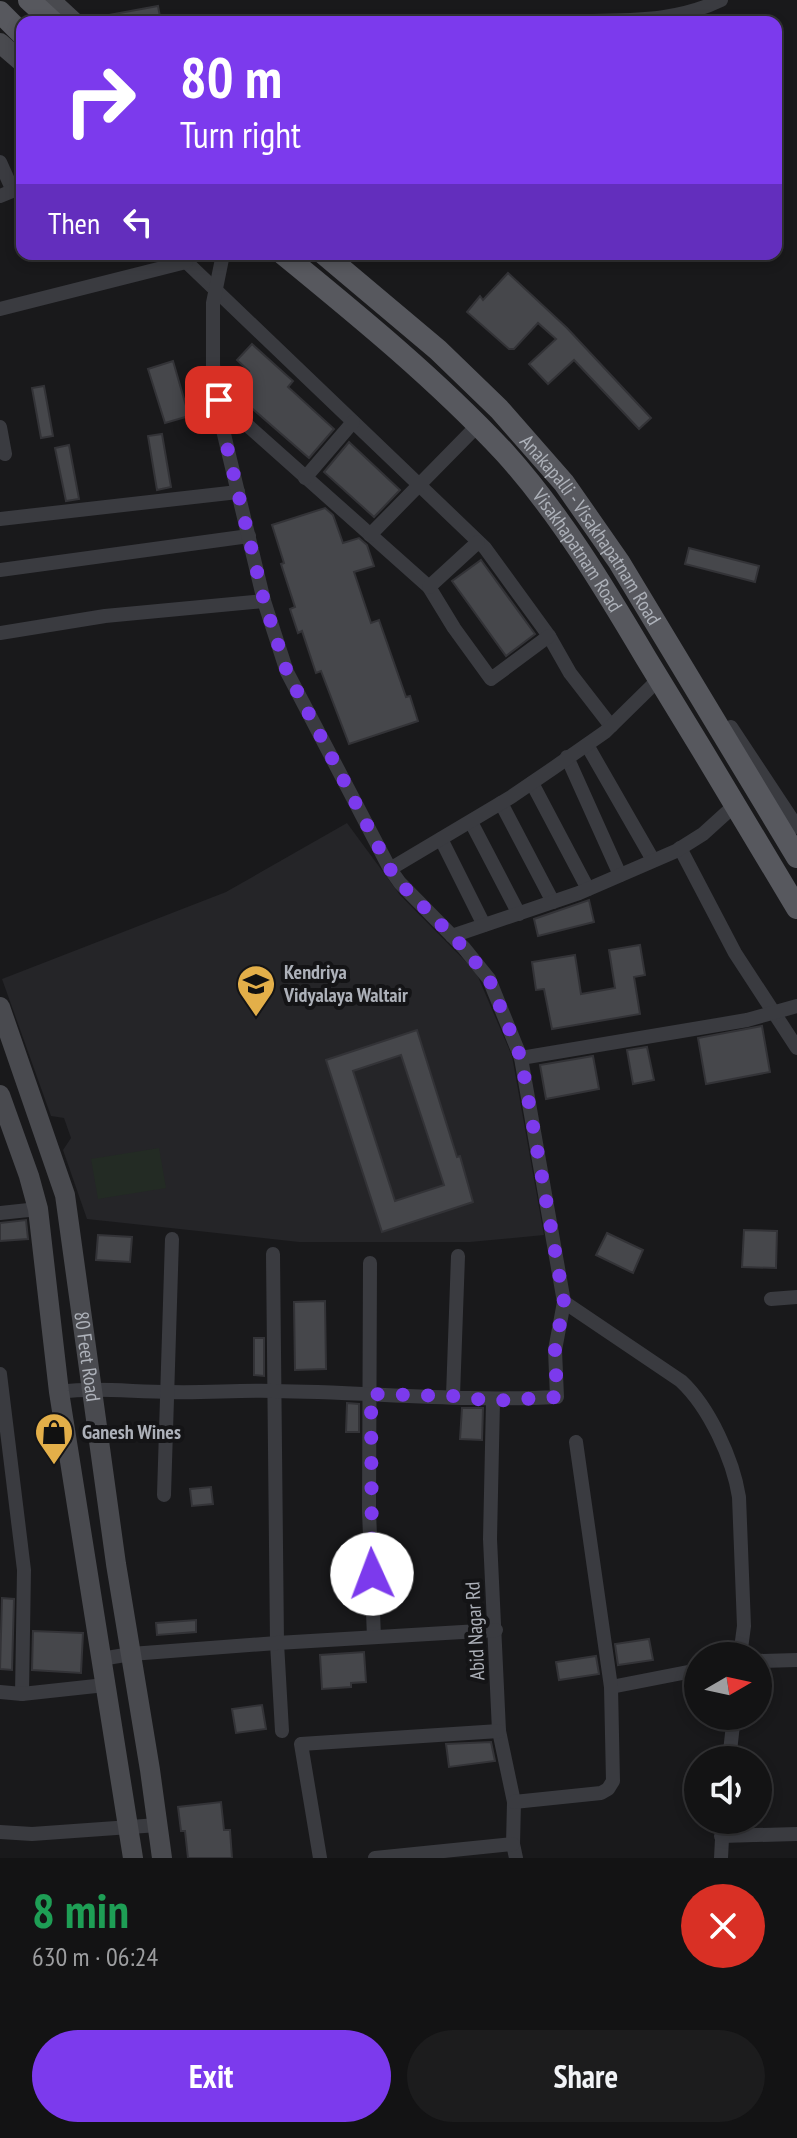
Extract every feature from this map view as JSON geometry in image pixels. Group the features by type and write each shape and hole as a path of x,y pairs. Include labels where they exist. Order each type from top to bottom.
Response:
{"main road":[{"path":"29,0 46,16"},
{"path":"0,12 16,28"},
{"name":"Visakhapatnam Road","path":"290,260 385,338 477,426 505,454 560,524 604,588 797,908"},
{"name":"Anakapalli - Visakhapatnam Road","path":"331,260 438,350 499,409 564,483 619,562 797,857"}],"street":[{"path":"50,0 67,16"},
{"path":"678,16 698,12 721,0"},
{"path":"0,43 16,57"},
{"path":"0,162 12,192"},
{"path":"0,309 175,260"},
{"path":"184,260 478,542 549,636 570,673 611,726"},
{"path":"59,1392 92,1388 168,1392 273,1391 453,1396 493,1401 557,1397 555,1350 564,1302 521,1058 489,979 390,869 287,672 264,601 213,365 215,291 222,260"},
{"path":"219,400 429,587 491,679 549,636"},
{"path":"305,478 353,422"},
{"path":"370,535 477,426"},
{"path":"0,427 5,454"},
{"path":"0,519 238,492"},
{"path":"0,570 249,536"},
{"path":"429,587 478,542"},
{"path":"0,633 105,616 264,601"},
{"path":"662,633 716,706 797,827"},
{"path":"390,869 471,822 587,745 659,679"},
{"path":"587,745 653,860"},
{"path":"567,757 620,875"},
{"path":"532,783 588,889"},
{"path":"501,803 553,902"},
{"path":"452,936 588,889 680,848 703,834 735,805"},
{"path":"471,822 519,914"},
{"path":"441,839 484,925"},
{"path":"680,848 735,953 797,1048"},
{"path":"521,1058 775,1014 797,1006"},
{"name":"80 Feet Road","path":"0,1007 65,1195 162,1858"},
{"name":"80 Feet Road","path":"0,1095 38,1209 59,1392 133,1858"},
{"path":"18,1146 44,1137"},
{"path":"0,1213 38,1209"},
{"path":"164,1495 172,1239"},
{"path":"273,1254 277,1643 282,1731"},
{"path":"453,1396 458,1256"},
{"path":"370,1263 369,1511 374,1637"},
{"path":"771,1299 797,1297"},
{"path":"564,1302 681,1381 696,1395 736,1477 744,1626 742,1642"},
{"path":"0,1374 24,1570 22,1694"},
{"name":"Abid Nagar Rd","path":"493,1401 490,1539 499,1731 514,1802 514,1851"},
{"path":"514,1802 601,1793 608,1789 614,1771 611,1687 576,1442"},
{"path":"101,1659 277,1643 496,1630"},
{"path":"772,1661 797,1660"},
{"path":"611,1687 684,1673"},
{"path":"0,1692 22,1694 105,1685"},
{"path":"320,1858 301,1744 499,1731"},
{"path":"0,1832 32,1834 158,1825"},
{"path":"721,1858 721,1836 797,1834"},
{"path":"375,1858 514,1851"}],"shaded area":[{"name":"Kendriya Vidyalaya Waltair","path":"347,823 400,895 476,972 512,1056 544,1235 470,1242 299,1242 87,1219 63,1150 71,1138 64,1118 51,1116 2,979 226,892"},
{"path":"159,1148 166,1188 98,1199 91,1159"}],"building":[{"path":"158,6 160,16 103,16"},
{"path":"508,273 567,328 651,418 639,429 574,360 548,384 529,364 556,339 538,323 514,349 509,349 467,312 480,296 483,300"},
{"path":"252,344 293,381 288,387 334,429 309,458 232,391 249,371 237,360"},
{"path":"173,361 189,416 165,423 148,369"},
{"path":"44,386 53,436 41,438 32,388"},
{"path":"162,434 171,487 157,490 148,436"},
{"path":"349,442 400,490 374,517 324,472"},
{"path":"69,445 79,499 66,501 55,448"},
{"path":"325,508 333,515 343,543 359,538 367,545 374,566 354,572 371,623 379,620 406,697 410,696 418,721 349,744 321,671 316,673 302,631 298,633 290,609 295,607 272,525"},
{"path":"689,548 759,566 755,582 685,564"},
{"path":"481,560 535,634 506,656 452,581"},
{"path":"589,900 594,922 538,936 534,919"},
{"path":"640,945 645,975 634,977 640,1014 552,1029 544,989 536,990 532,962 575,955 581,994 615,988 609,950"},
{"path":"762,1026 770,1072 706,1084 698,1038"},
{"path":"417,1030 473,1202 382,1232 326,1060","holes":["401,1055 444,1185 395,1201 353,1071"]},
{"path":"647,1047 654,1080 633,1084 627,1050"},
{"path":"593,1056 599,1089 546,1099 540,1065"},
{"path":"26,1220 28,1239 0,1241 0,1223"},
{"path":"744,1230 777,1231 776,1268 742,1267"},
{"path":"607,1233 643,1250 633,1273 596,1255"},
{"path":"98,1235 132,1237 130,1262 96,1260"},
{"path":"325,1301 326,1369 295,1370 294,1302"},
{"path":"254,1338 264,1338 264,1376 254,1375"},
{"path":"347,1403 359,1404 359,1432 346,1432"},
{"path":"462,1408 483,1408 482,1440 460,1439"},
{"path":"211,1487 213,1504 192,1506 190,1489"},
{"path":"2,1598 14,1599 12,1670 0,1669"},
{"path":"196,1620 196,1632 157,1635 156,1623"},
{"path":"33,1631 83,1633 81,1673 32,1670"},
{"path":"649,1639 653,1660 618,1665 615,1644"},
{"path":"364,1652 366,1682 351,1683 351,1687 322,1689 320,1655"},
{"path":"596,1656 599,1674 559,1680 556,1662"},
{"path":"262,1705 266,1729 236,1733 232,1709"},
{"path":"491,1742 495,1761 449,1767 446,1744"},
{"path":"221,1802 224,1830 230,1830 232,1858 188,1858 178,1807"}],"place":[{"name":"Kendriya Vidyalaya Waltair","path":"256,1018"},
{"name":"Ganesh Wines","path":"54,1466"}],"route":[{"path":"219,400 223,430 264,601 287,672 390,869 489,979 521,1058 564,1302 555,1350 557,1397 493,1401 453,1396 371,1394 369,1511 372,1574"}]}
